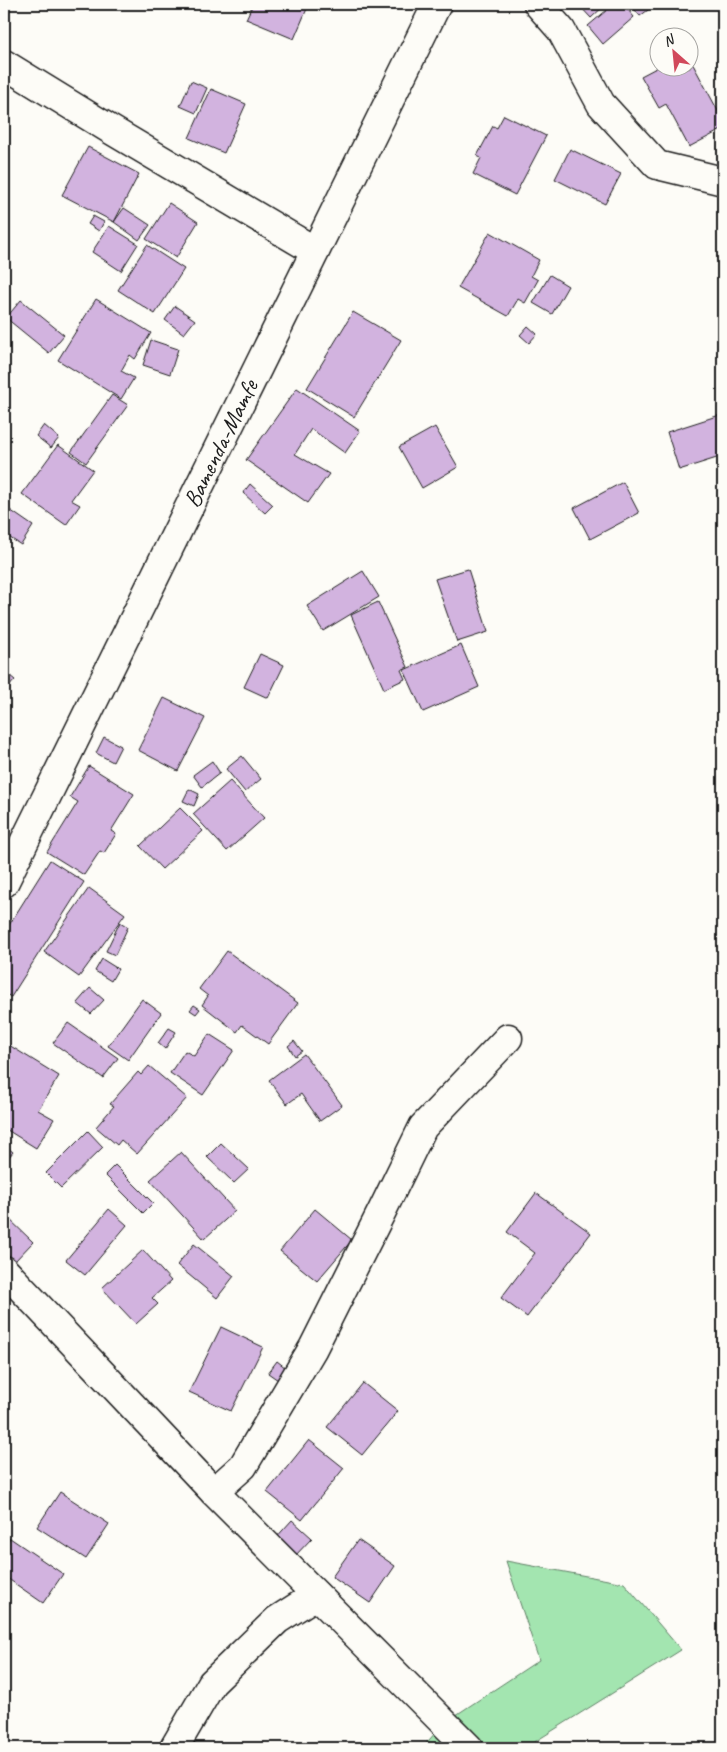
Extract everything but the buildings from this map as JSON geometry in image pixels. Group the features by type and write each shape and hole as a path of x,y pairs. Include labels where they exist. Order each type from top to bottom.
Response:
{"main road":[{"name":"Bamenda-Mamfe","path":"4,883 437,4"},
{"path":"538,4 561,30 601,104 657,165 723,181"},
{"path":"4,64 315,251"},
{"path":"214,1492 243,1466 313,1348 423,1127 508,1038"},
{"path":"4,1270 214,1492 469,1748"},
{"path":"174,1748 212,1683 277,1620 316,1595"}],"green space":[{"path":"506,1561 624,1583 681,1650 525,1748 422,1748 444,1723 539,1660"}]}
